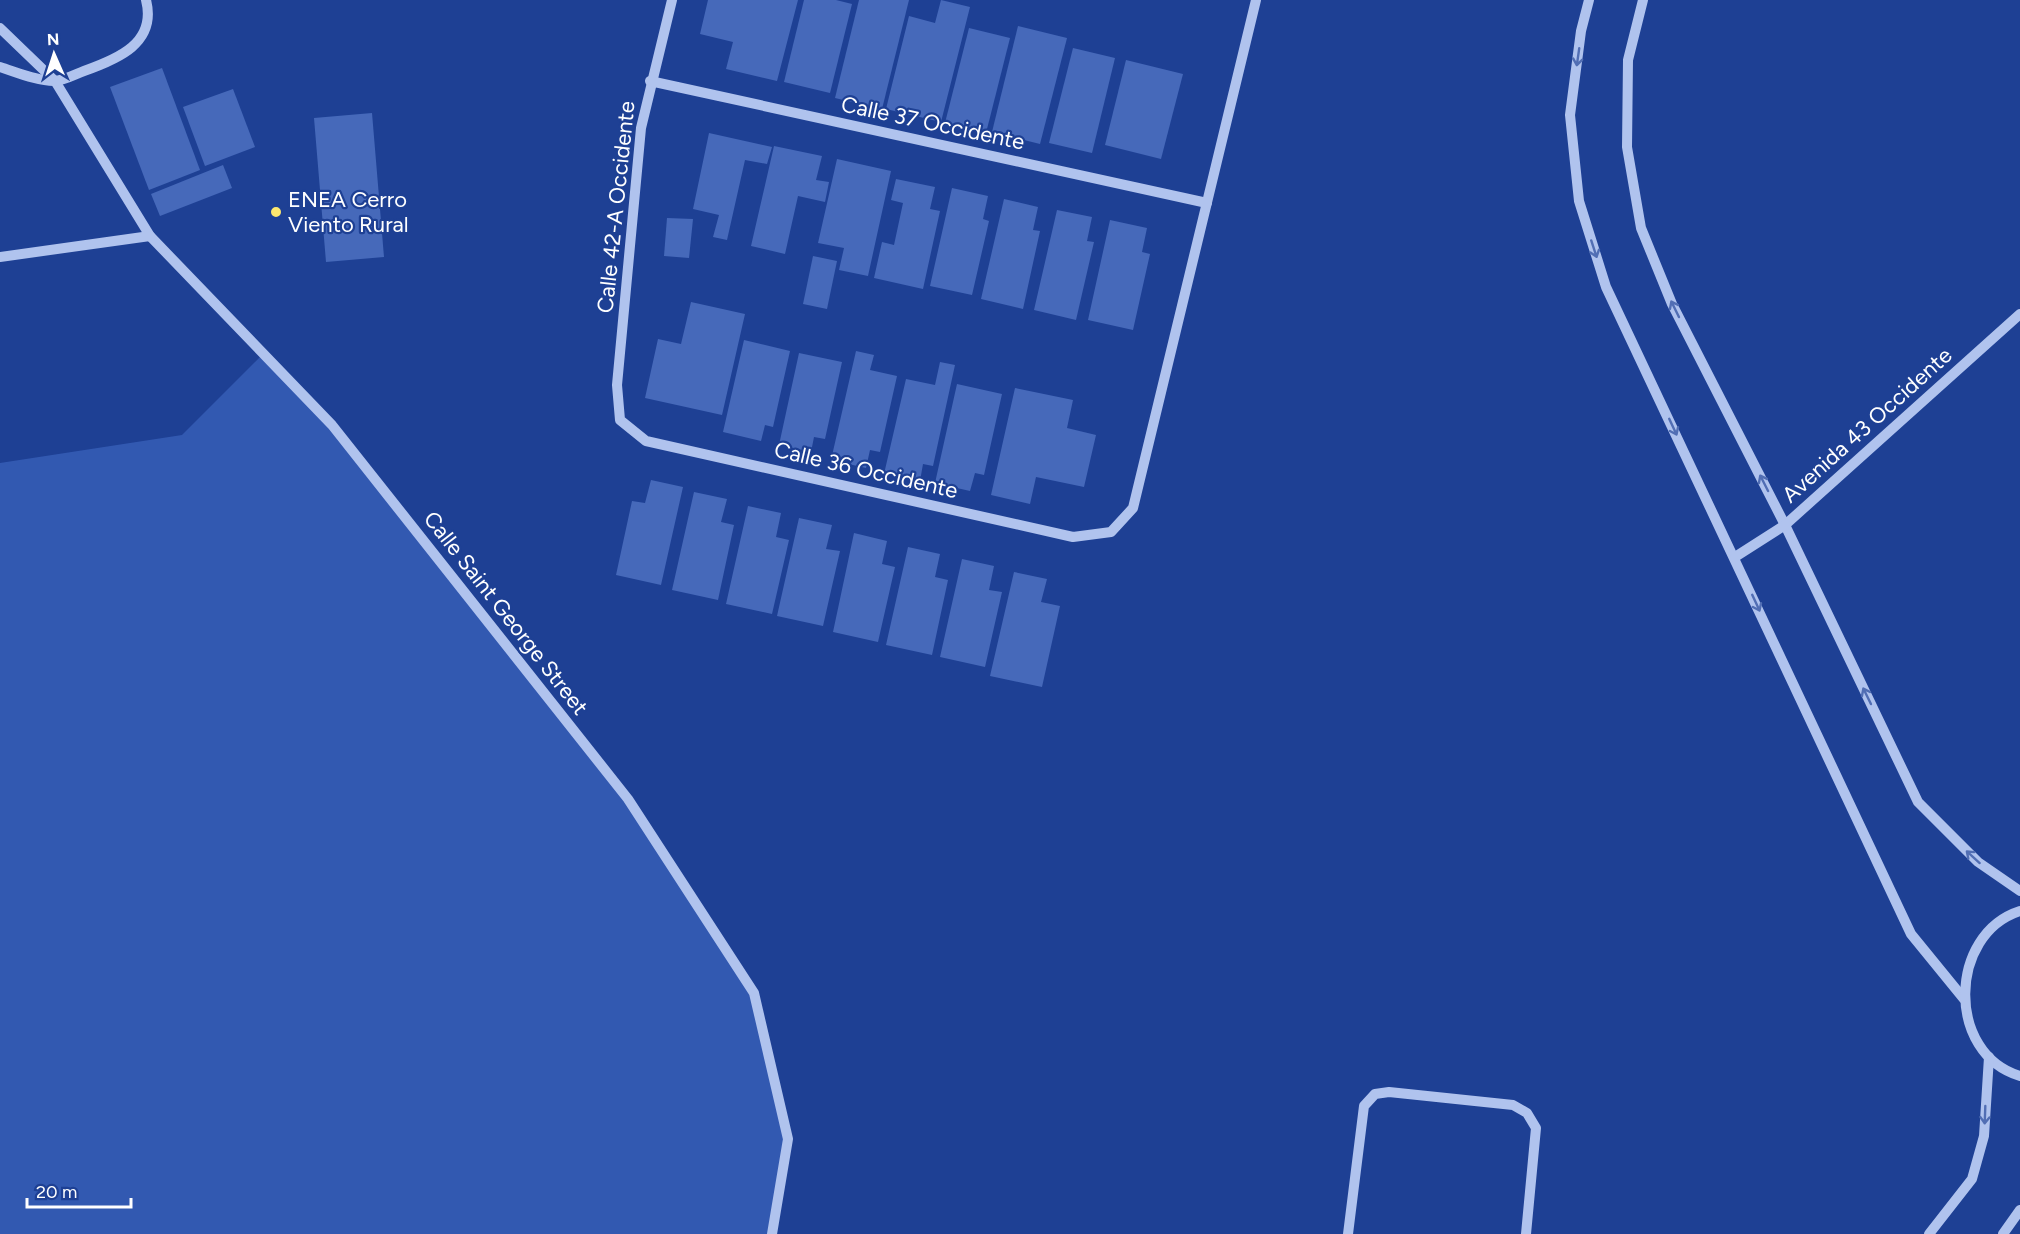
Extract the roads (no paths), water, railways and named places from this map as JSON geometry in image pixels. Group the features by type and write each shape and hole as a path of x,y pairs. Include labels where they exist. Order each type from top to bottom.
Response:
{"street":[{"path":"0,67 55,81 117,59 134,46 144,31 150,16 146,0"},
{"name":"Calle 42-A Occidente","path":"620,420 616,385 641,128 650,81 672,0"},
{"path":"1207,203 1256,0"},
{"path":"1589,0 1581,31 1570,115 1579,201 1606,287 1911,934 1964,999"},
{"path":"1643,0 1628,60 1627,147 1641,228 1672,304 1785,525 1918,802 1978,862 2020,891"},
{"name":"Calle Saint George Street","path":"0,28 55,81 150,236 332,425 628,799 754,993 788,1139 772,1234"},
{"name":"Calle 37 Occidente","path":"650,81 1207,203"},
{"name":"Calle 36 Occidente","path":"620,420 646,441 1073,537 1111,532 1133,508 1207,203"},
{"path":"0,257 150,236"},
{"name":"Avenida 43 Occidente","path":"1735,557 1785,525 2020,314"},
{"path":"2020,911 1992,928 1976,948 1966,973 1964,999 1968,1020 1976,1040 1989,1057 2020,1077"},
{"path":"1929,1234 1972,1179 1984,1137 1989,1057"},
{"path":"1348,1234 1364,1106 1375,1094 1389,1092 1513,1105 1527,1113 1536,1128 1526,1234"},
{"path":"2003,1234 2020,1210"}],"place":[{"name":"ENEA Cerro Viento Rural","path":"276,212"}]}
